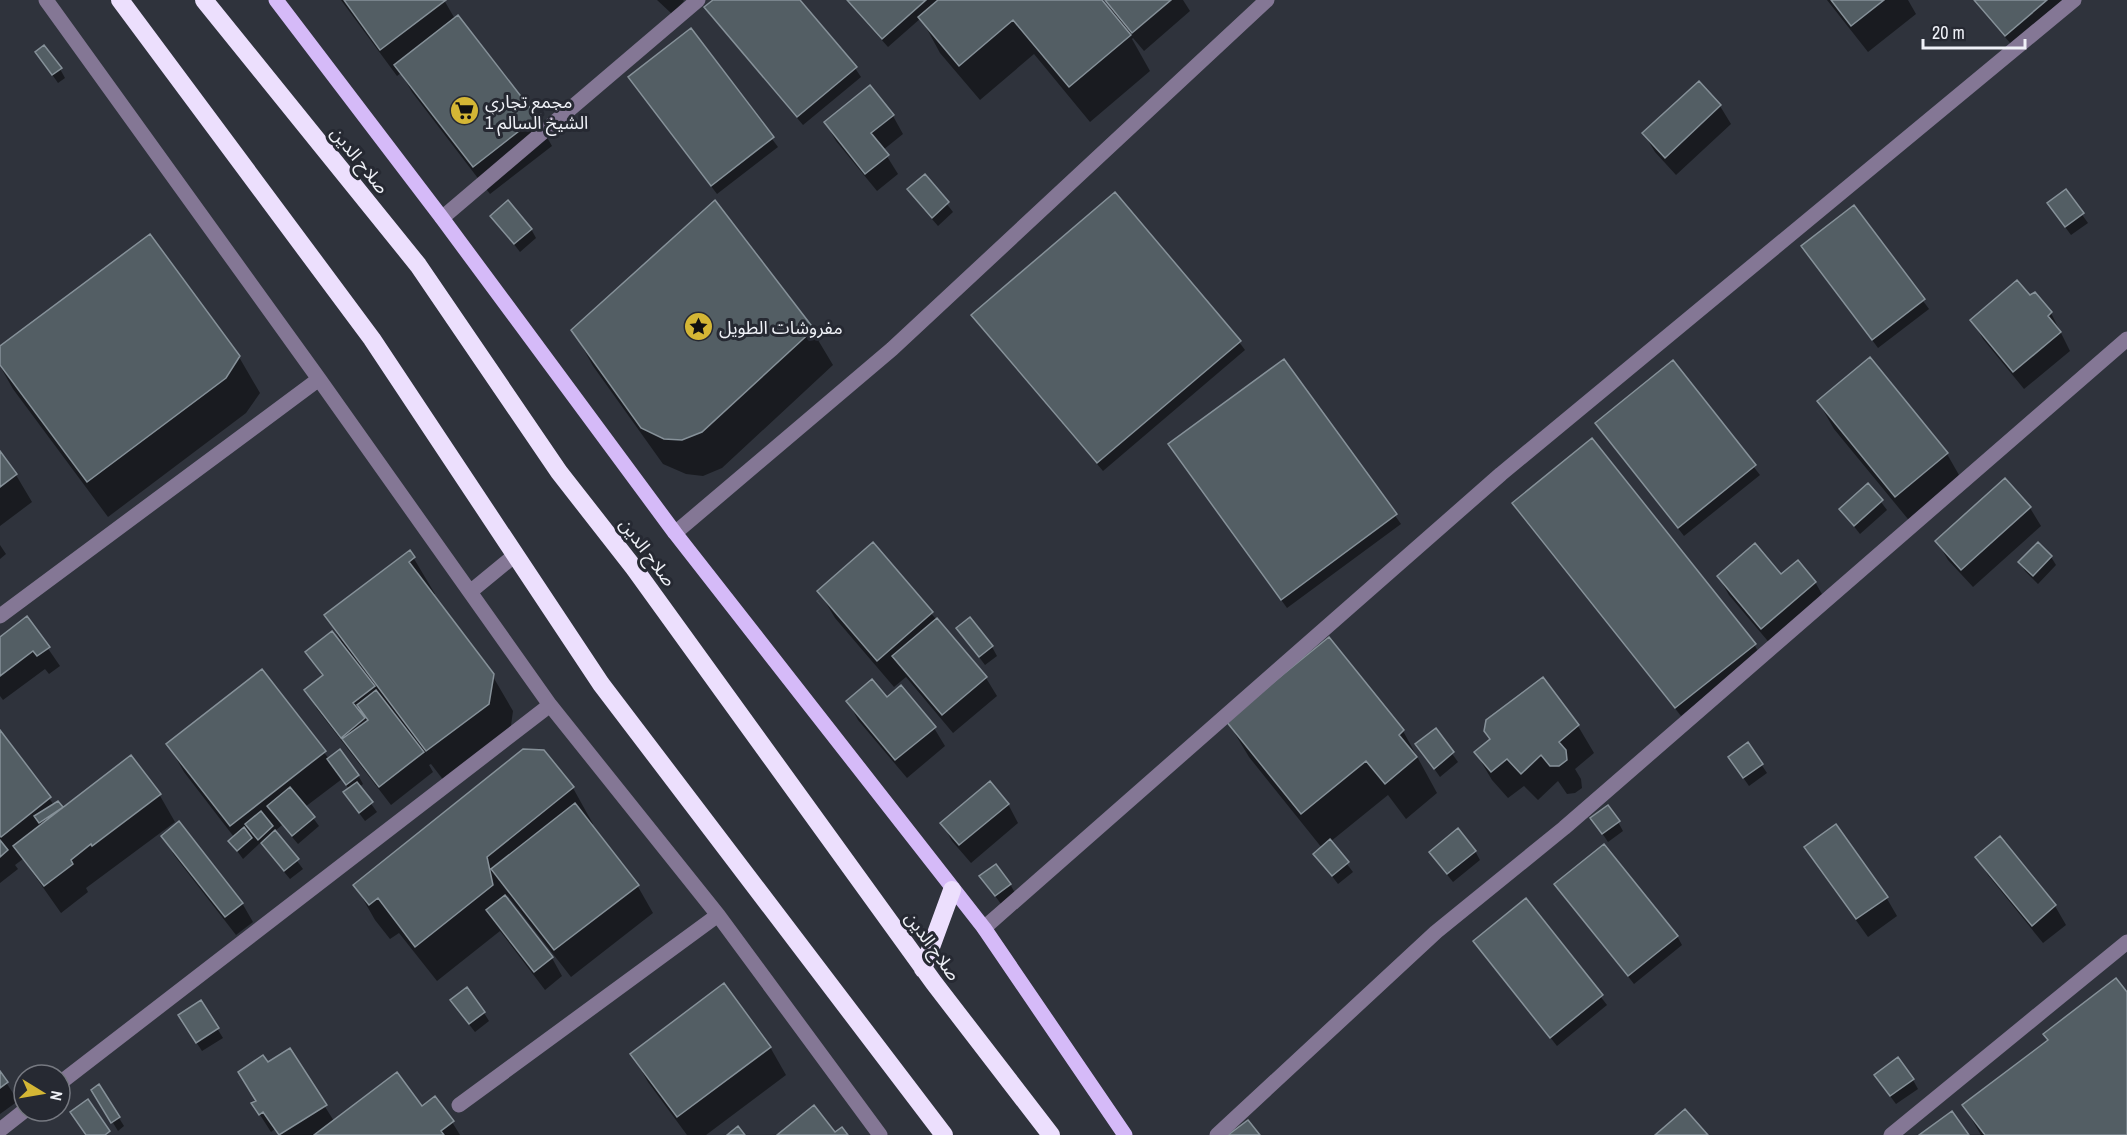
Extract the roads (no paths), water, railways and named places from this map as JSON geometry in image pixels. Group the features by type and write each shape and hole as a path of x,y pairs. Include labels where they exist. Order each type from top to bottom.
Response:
{"highway":[{"path":"120,0 372,339 601,684 944,1135"},
{"name":"صلاح الدين","path":"208,2 418,265 559,472 634,568 923,969 1051,1135"},
{"path":"923,969 952,890"}],"main road":[{"path":"276,0 442,218 675,533 984,928 1125,1135"}],"street":[{"path":"46,0 550,705 718,915 880,1135"},
{"path":"442,218 698,0"},
{"path":"675,533 892,349 1267,0"},
{"path":"984,928 1501,474 2074,0"},
{"path":"1217,1135 1436,932 1564,828 2127,339"},
{"path":"0,616 319,379"},
{"path":"470,592 515,555"},
{"path":"72,1074 550,705"},
{"path":"459,1106 718,915"},
{"path":"1891,1135 2127,942"},
{"path":"0,1130 12,1120"}],"place":[{"name":"مجمع تجاري الشيخ السالم 1","path":"464,111"},
{"name":"مفروشات الطويل","path":"698,327"}]}
